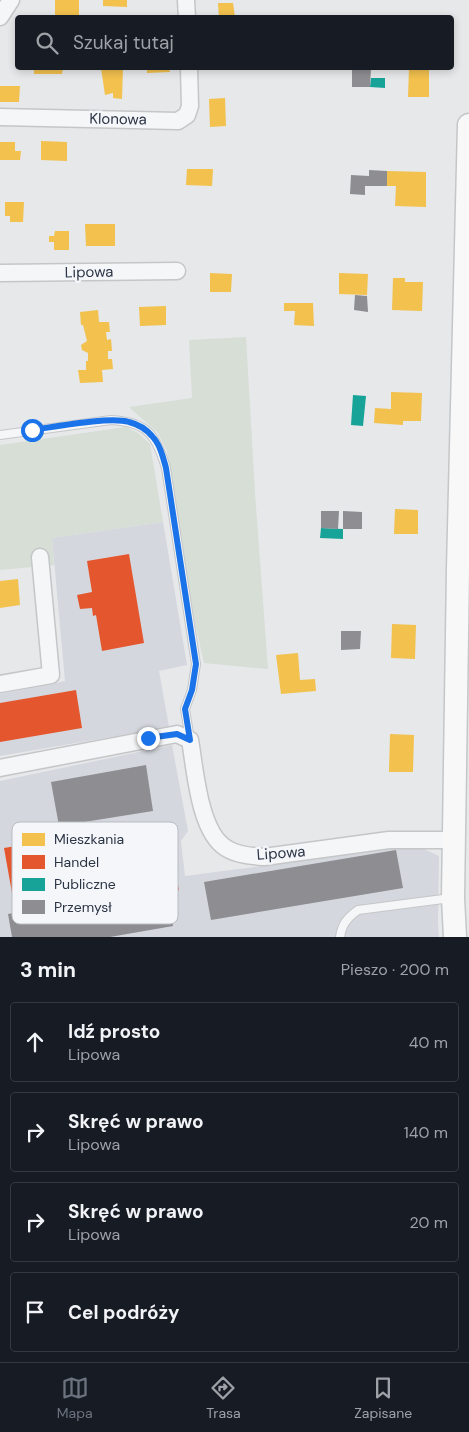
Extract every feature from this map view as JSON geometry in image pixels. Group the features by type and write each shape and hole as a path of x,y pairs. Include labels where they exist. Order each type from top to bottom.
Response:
{"street":[{"path":"0,17 11,0"},
{"path":"186,0 187,15"},
{"name":"Klonowa","path":"0,117 178,121 187,115 190,106 189,70"},
{"path":"455,937 461,897 454,840 464,568 469,125"},
{"name":"Lipowa","path":"0,273 177,270"},
{"path":"0,684 51,675 40,557"},
{"path":"0,768 148,738 177,734 190,740"},
{"name":"Lipowa","path":"190,740 201,808 212,832 225,848 244,854 264,857 389,840 454,840"}],"lane":[{"name":"Lipowa","path":"0,435 111,420 128,421 144,428 153,436 166,468 196,664 192,690 185,709 190,740"},
{"path":"340,937 346,918 358,910 461,897"}],"shaded area":[{"path":"246,337 268,669 204,663 185,579 167,451 158,433 129,407 192,398 189,340"},
{"path":"126,427 138,433 150,444 163,522 52,538 54,565 0,570 0,445"},
{"path":"163,522 187,665 159,671 169,727 0,756 0,694 65,681 52,538"},
{"path":"172,745 188,831 181,841 185,876 402,848 424,849 439,856 439,937 0,937 0,781"}],"building: Mieszkania":[{"path":"55,0 79,0 79,15 55,15"},
{"path":"103,0 127,0 127,7 103,6"},
{"path":"218,3 233,3 235,15 219,15"},
{"path":"34,70 63,70 62,74 34,74"},
{"path":"101,70 123,70 122,99 113,98 113,93 105,95"},
{"path":"147,70 170,70 170,72 147,73"},
{"path":"409,70 429,70 429,97 408,97"},
{"path":"0,86 20,86 19,102 0,102"},
{"path":"225,98 226,126 210,127 209,99"},
{"path":"41,141 67,142 67,161 41,160"},
{"path":"0,142 15,142 15,151 21,151 20,160 0,160"},
{"path":"187,169 213,169 212,186 186,185"},
{"path":"387,171 426,172 426,207 395,206 396,186 387,186"},
{"path":"5,202 24,202 23,222 10,222 10,216 5,216"},
{"path":"85,224 115,224 115,246 86,246"},
{"path":"55,231 69,231 69,250 54,250 54,242 49,242 49,236 54,236"},
{"path":"210,273 232,274 231,292 210,292"},
{"path":"339,273 368,274 367,295 339,294"},
{"path":"393,278 405,278 405,282 423,282 422,311 392,310"},
{"path":"284,303 313,303 314,326 294,325 295,311 284,311"},
{"path":"166,306 166,325 140,326 139,307"},
{"path":"98,310 99,322 109,322 110,332 106,332 107,340 111,339 112,351 108,351 108,359 112,359 113,369 102,370 103,382 80,383 78,370 86,370 88,353 82,350 81,345 87,341 83,325 81,325 80,312"},
{"path":"391,392 422,393 421,421 403,421 403,425 374,423 375,408 391,409"},
{"path":"395,509 418,510 418,534 394,534"},
{"path":"18,579 20,605 0,608 0,581"},
{"path":"392,624 416,625 415,659 391,658"},
{"path":"298,653 300,680 315,679 316,691 281,694 276,655"},
{"path":"390,734 414,735 413,772 389,772"}],"building: Handel":[{"path":"129,554 144,643 102,651 96,615 93,616 92,608 80,609 77,595 92,592 87,561"},
{"path":"76,690 82,728 0,742 0,703"},
{"path":"12,847 12,893 4,848"}],"building: Publiczne":[{"path":"371,78 385,78 385,88 370,87"},
{"path":"353,395 366,396 363,426 351,425"},
{"path":"321,528 343,529 343,539 320,538"}],"building: Przemysł":[{"path":"352,70 371,70 370,87 352,87"},
{"path":"369,170 387,171 387,186 365,186 365,195 350,194 351,175 369,176"},
{"path":"355,295 367,296 368,312 354,310"},
{"path":"321,511 339,511 338,529 321,528"},
{"path":"343,511 362,512 362,529 343,529"},
{"path":"341,631 361,631 360,649 341,650"},
{"path":"146,765 153,811 84,822 58,822 51,782"},
{"path":"396,850 403,888 211,920 204,882"},
{"path":"12,913 12,924 173,924 173,926 110,937 12,937 8,914"}],"route":[{"path":"32,430 111,420 128,421 144,428 153,436 160,450 166,468 196,664 192,690 185,709 190,740 177,734 148,738"}]}
